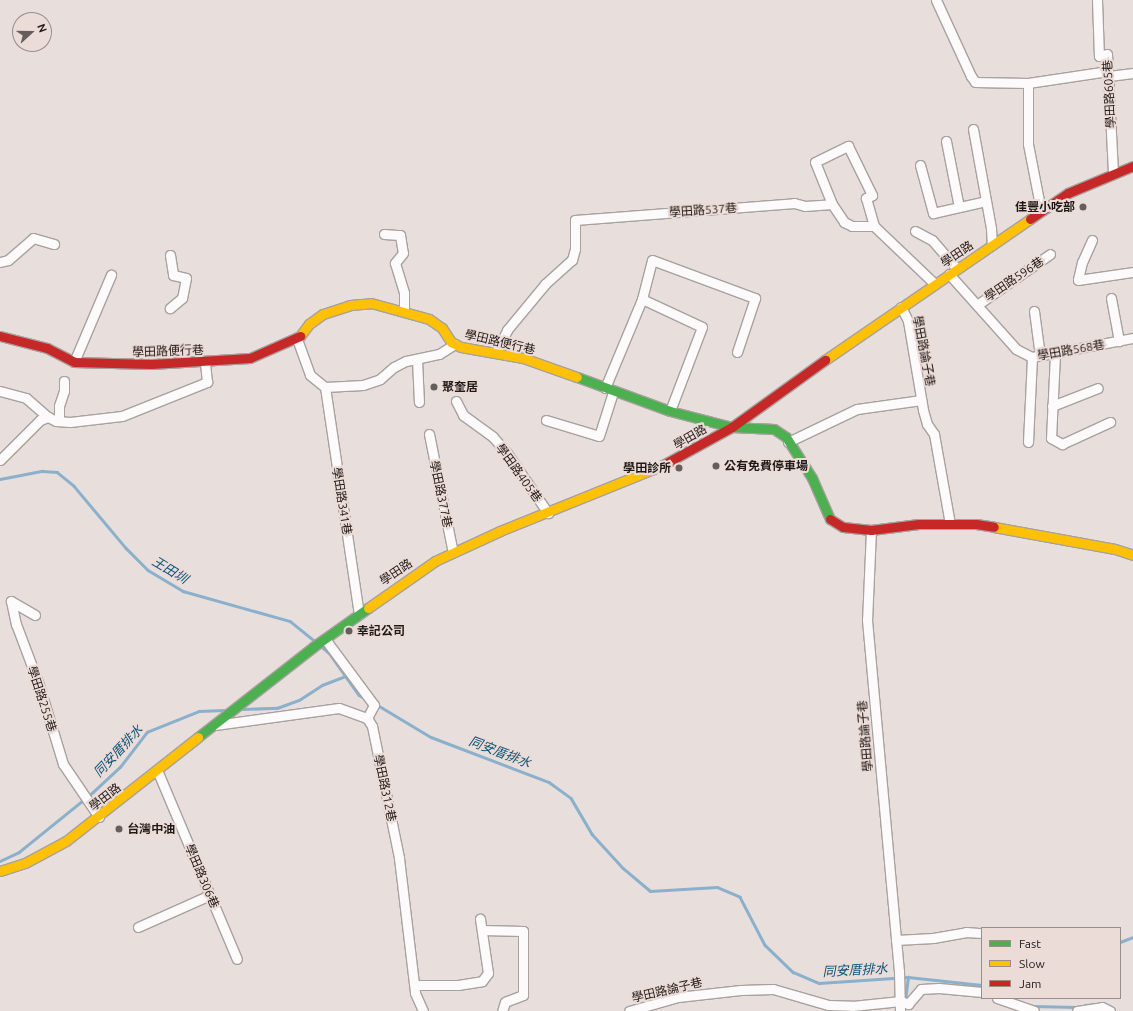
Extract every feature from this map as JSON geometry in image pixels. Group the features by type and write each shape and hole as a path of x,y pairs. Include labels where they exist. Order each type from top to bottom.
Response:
{"main road":[{"name":"學田路","path":"0,871 48,852 99,817 245,700 325,639 435,561 500,531 641,476 692,451 732,427 901,307 1068,193 1133,166"},
{"name":"學田路便行巷","path":"0,336 47,348 74,362 123,365 205,362 250,358 297,339 309,324 318,317 350,305 371,303 404,310 429,318 442,328 451,342 455,344 523,358 670,411 732,427"},
{"path":"732,427 774,429 788,442 812,478 828,517 843,527 871,530 919,524 976,524 1018,530 1115,548 1133,555"}],"street":[{"path":"936,0 973,80 1028,83 1108,73 1133,74"},
{"name":"學田路605巷","path":"1097,0 1099,56 1107,54 1113,174"},
{"path":"1028,83 1028,144 1041,211"},
{"path":"973,129 992,245"},
{"path":"946,141 960,207"},
{"path":"874,226 852,226 844,222 832,204 815,162 848,146 872,195 866,198 874,226 935,284"},
{"path":"920,165 933,213 986,201"},
{"name":"學田路537巷","path":"496,352 508,330 545,284 572,260 576,249 575,220 794,203 805,206 832,204"},
{"name":"學田路568巷","path":"915,231 932,240 976,304 1016,349 1036,357 1055,354 1071,348 1133,338"},
{"path":"384,234 400,235 403,253 394,262 404,293 404,310"},
{"path":"0,262 8,260 33,238 54,244"},
{"path":"1092,240 1082,262 1078,280 1133,272"},
{"name":"學田路596巷","path":"976,304 1050,254"},
{"path":"170,255 172,275 186,278 182,298 170,308"},
{"path":"546,420 599,436 609,390 642,299 652,260 755,298 737,352"},
{"path":"74,362 111,275"},
{"path":"1111,298 1119,341"},
{"path":"642,299 702,327 670,411"},
{"name":"學田路論子巷","path":"901,307 908,321 921,400 927,424 934,434 950,524"},
{"path":"1028,442 1036,357 1034,311"},
{"path":"297,339 310,375 325,387 363,385 380,379 394,367 406,361 439,354 455,344"},
{"path":"1055,354 1051,438 1062,444 1110,422"},
{"path":"416,360 419,402"},
{"path":"0,460 40,420 122,416 207,382 205,362"},
{"path":"52,419 59,417 59,406 64,390 64,381"},
{"name":"學田路341巷","path":"325,387 359,614"},
{"path":"1052,406 1098,388"},
{"path":"0,391 26,398 52,419"},
{"name":"學田路論子巷","path":"788,442 857,409 921,400"},
{"name":"學田路405巷","path":"456,401 463,415 493,437 507,453 548,513"},
{"name":"學田路377巷","path":"429,434 453,553"},
{"name":"學田路論子巷","path":"871,530 867,620 896,940 901,1001 900,1011"},
{"name":"學田路255巷","path":"35,615 11,601 16,624 39,685 63,764 99,817"},
{"path":"214,725 339,708 367,718 374,705 325,639"},
{"name":"學田路312巷","path":"367,718 372,726 399,858 415,985 423,1011"},
{"name":"學田路306巷","path":"157,770 237,959"},
{"path":"138,927 210,895"},
{"path":"415,985 458,985 482,981 488,973 480,919"},
{"path":"482,930 523,931 523,995 505,1002 502,1011"},
{"path":"896,940 933,938 966,932 981,933"},
{"name":"學田路論子巷","path":"629,1011 678,997 741,990 773,989 828,1004 878,1005 901,1001 908,1004 921,989 939,988 981,992"},
{"path":"1000,999 1034,1011"},
{"path":"1077,1011 1102,1007 1110,1011"}],"waterway":[{"name":"王田圳","path":"0,479 42,471 57,472 74,486 126,548 148,570 183,591 290,621 315,641"},
{"name":"同安厝排水","path":"322,647 330,654 359,695 364,698"},
{"name":"同安厝排水","path":"243,709 277,708 299,700 322,685 345,676"},
{"name":"同安厝排水","path":"376,704 431,737 549,782 571,798 592,834 623,868 650,891 717,887 740,897 765,945 793,972 819,983 908,977 981,985"},
{"name":"同安厝排水","path":"0,861 19,852 93,792 120,767 147,732 199,711 224,710"},
{"name":"同安厝排水","path":"1121,942 1133,937"},
{"path":"905,1001 908,977"},
{"name":"王田圳","path":"1085,1005 1098,1004"},
{"name":"王田圳","path":"1032,1006 1077,1007"}],"traffic: fast":[{"path":"577,377 670,411 732,427 774,429 786,437 812,478 830,519"},
{"path":"198,737 313,647 368,608"}],"traffic: slow":[{"path":"825,360 1030,219"},
{"path":"300,336 309,324 323,314 350,305 371,303 429,319 442,328 451,342 461,347 523,358 577,377"},
{"path":"368,608 435,561 500,531 661,466"},
{"path":"994,527 1115,549 1133,555"},
{"path":"0,871 25,863 66,841 198,737"}],"traffic: jam":[{"path":"1030,219 1068,193 1133,166"},
{"path":"0,336 47,348 74,362 151,364 250,358 300,336"},
{"path":"661,466 732,427 825,360"},
{"path":"830,519 843,527 871,530 919,524 976,524 994,527"}],"place":[{"name":"佳豐小吃部","path":"1083,207"},
{"name":"聚奎居","path":"434,387"},
{"name":"公有免費停車場","path":"716,466"},
{"name":"學田診所","path":"679,468"},
{"name":"幸記公司","path":"349,631"},
{"name":"台灣中油","path":"119,829"}]}
